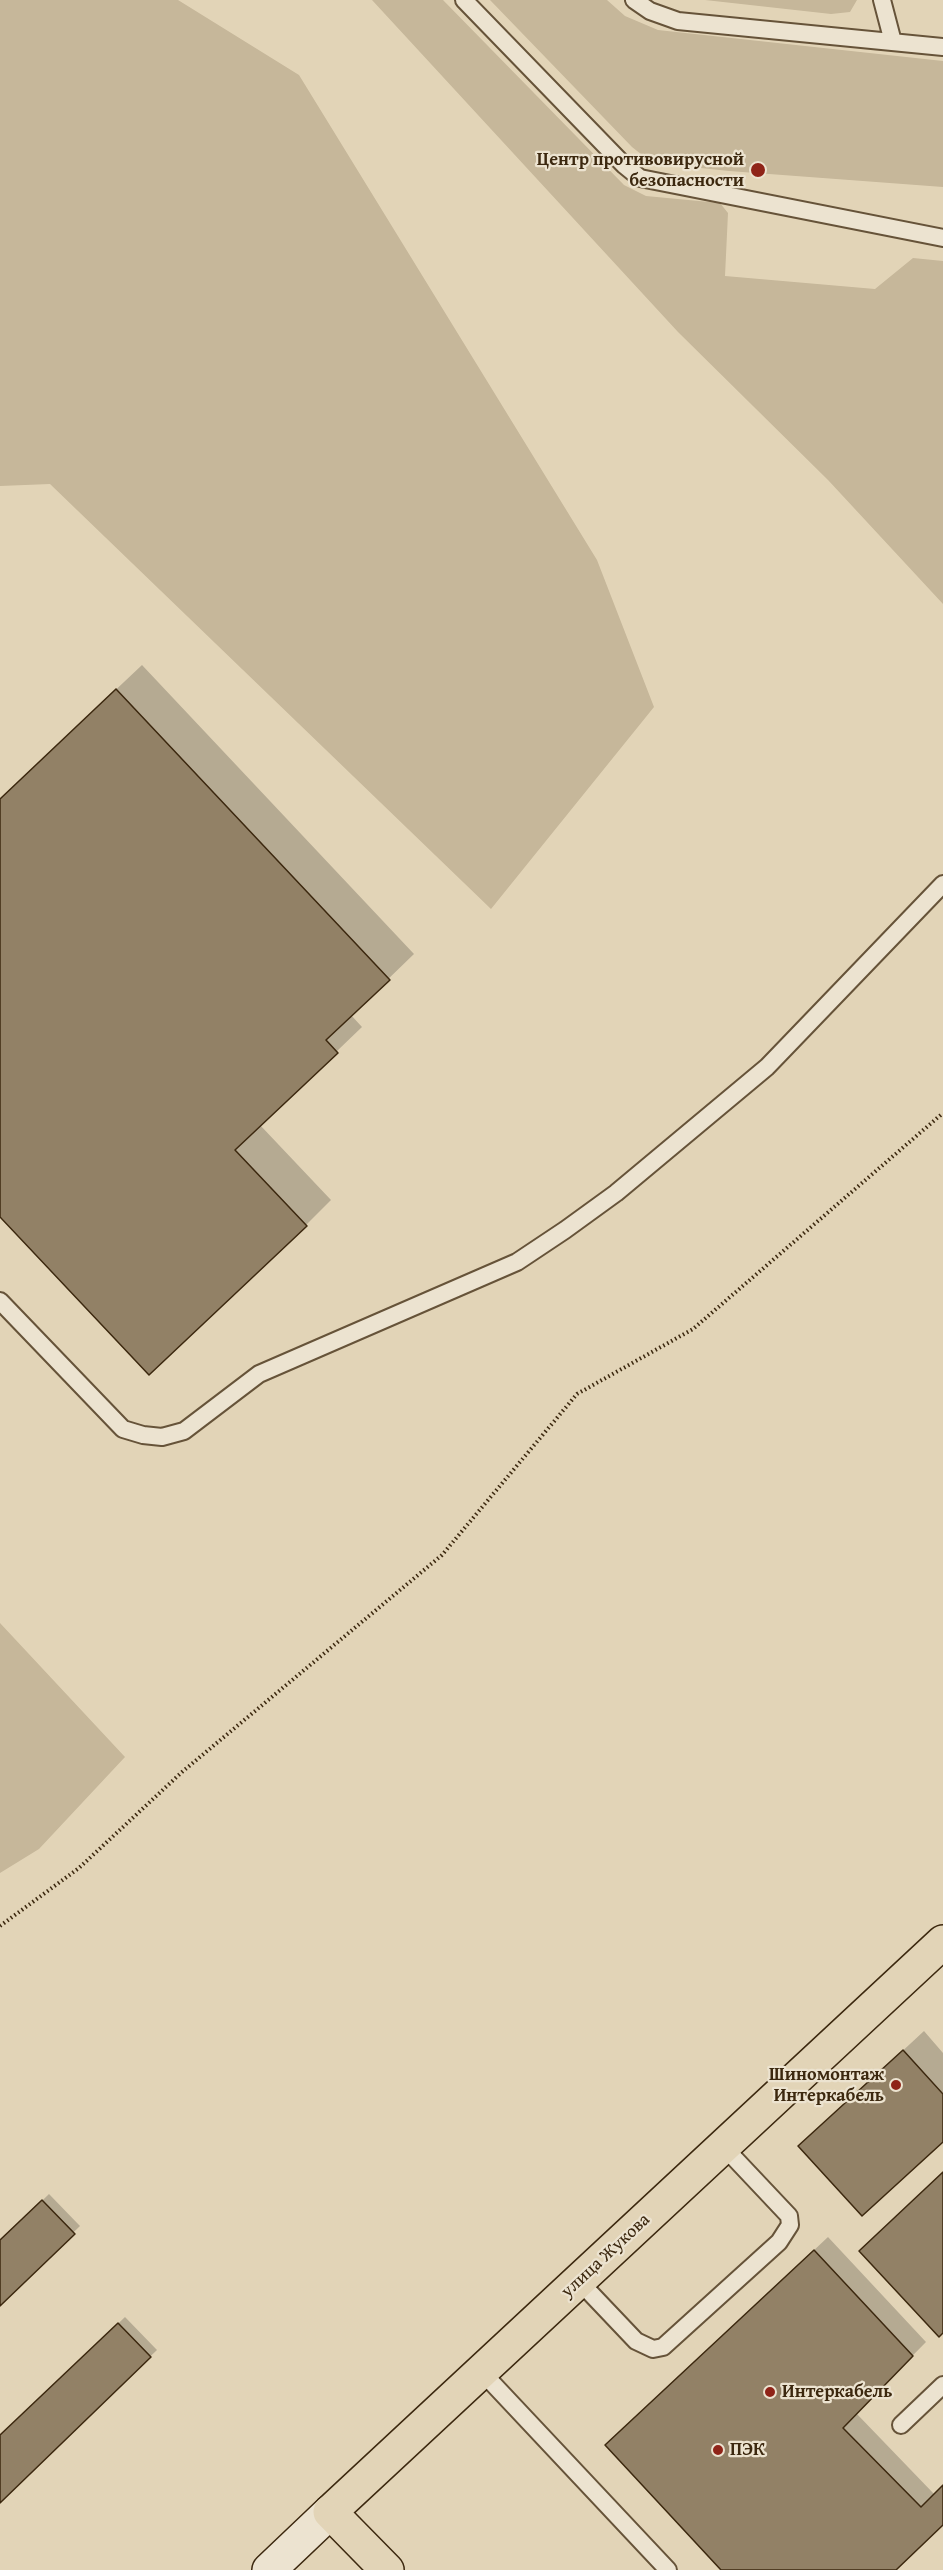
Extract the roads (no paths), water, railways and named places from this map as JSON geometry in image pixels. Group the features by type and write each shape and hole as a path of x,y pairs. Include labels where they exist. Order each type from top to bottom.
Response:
{"main road":[{"name":"улица Жукова","path":"269,2570 723,2146 940,1952"},
{"path":"330,2512 387,2570"}],"lane":[{"path":"464,0 624,165 640,178 943,238"},
{"path":"634,0 650,11 678,21 943,47"},
{"path":"882,0 893,42"},
{"path":"0,1301 123,1429 143,1435 162,1437 184,1431 259,1374 517,1262 565,1230 616,1193 767,1067 943,884"},
{"path":"579,2281 636,2341 653,2349 663,2347 779,2242 790,2225 789,2216 723,2146"},
{"path":"481,2371 668,2570"},
{"path":"901,2425 943,2385"}],"place":[{"name":"Центр противовирусной безопасности","path":"758,170"},
{"name":"Шиномонтаж Интеркабель","path":"896,2085"},
{"name":"Интеркабель","path":"770,2392"},
{"name":"ПЭК","path":"718,2450"}]}
